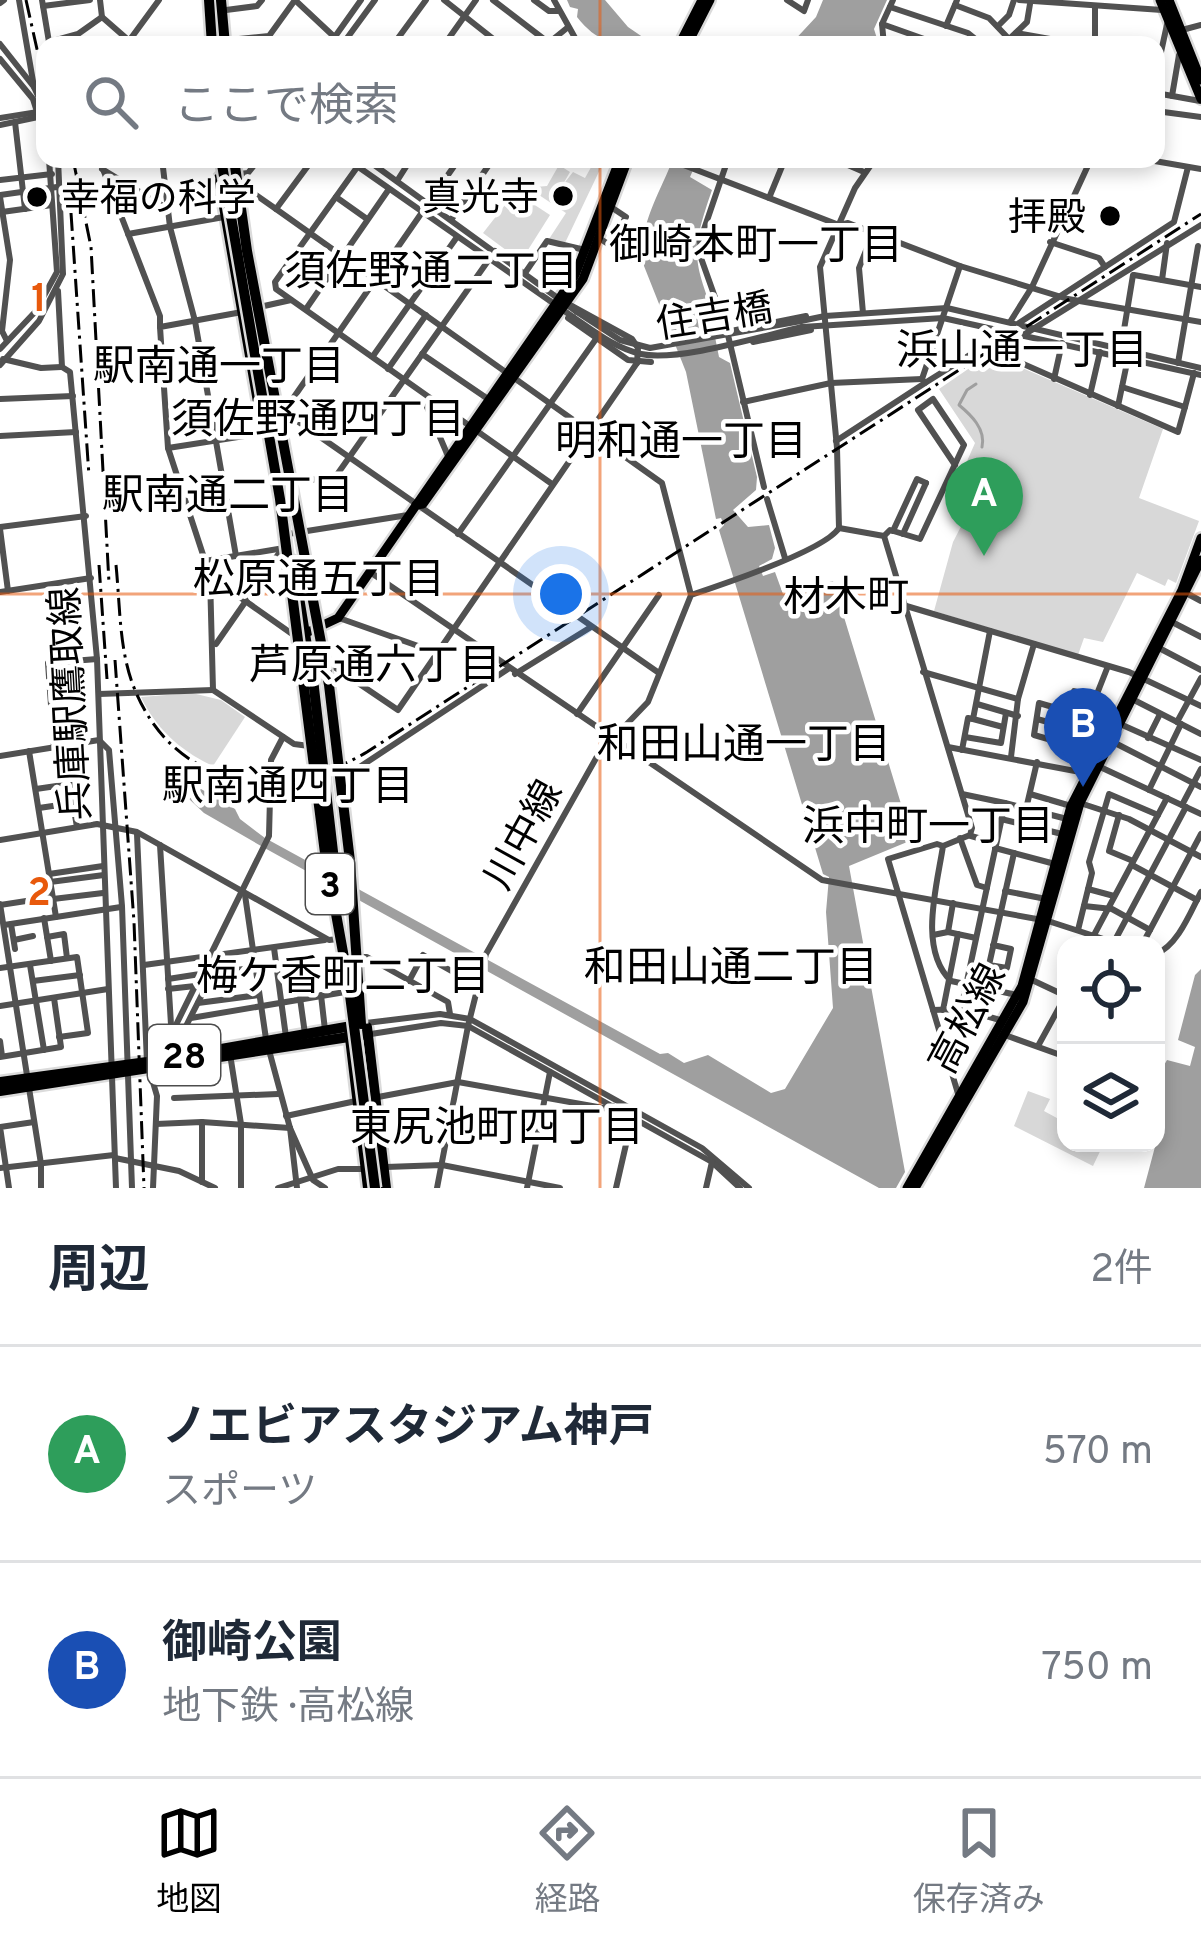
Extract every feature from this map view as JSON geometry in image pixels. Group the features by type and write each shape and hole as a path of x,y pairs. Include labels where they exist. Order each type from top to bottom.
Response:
{"highway":[{"path":"217,4 219,36"},
{"path":"217,4 219,36"},
{"path":"228,168 241,313 264,433 294,532 286,548 319,687 343,900 357,957 378,1097 384,1168 377,1188"},
{"name":"3","path":"229,168 377,1188"},
{"name":"3","path":"230,168 329,685 377,1188"},
{"path":"235,168 283,411 306,633"},
{"path":"230,219 250,297 262,305"},
{"name":"3","path":"241,313 255,322 290,527 291,579"},
{"path":"343,900 335,939 346,992 366,1169 377,1188"},
{"name":"28","path":"150,1066 172,1058 367,1029"},
{"name":"28","path":"0,1087 230,1054 325,1030 350,1031"}],"main road":[{"path":"687,36 706,0"},
{"path":"1166,7 1201,80"},
{"path":"1166,7 1201,100"},
{"path":"306,633 338,618 509,375 583,279 621,168"},
{"path":"560,305 585,250 600,239"},
{"path":"443,469 509,375"},
{"name":"高松線","path":"1006,1027 1044,920 1067,819 1182,590 1201,538"},
{"name":"高松線","path":"1093,771 1139,677 1188,594 1201,560"},
{"name":"高松線","path":"912,1187 1032,980 1075,805"}],"street":[{"path":"20,0 36,94"},
{"path":"48,36 42,3 90,0"},
{"path":"100,0 102,16 122,36"},
{"path":"217,4 257,5 262,0"},
{"path":"269,36 295,0 327,36"},
{"path":"348,36 375,0"},
{"path":"400,36 426,0"},
{"path":"444,0 488,36"},
{"path":"450,36 476,0"},
{"path":"493,0 538,36"},
{"path":"534,0 549,11 558,11"},
{"path":"554,0 573,36"},
{"path":"787,0 804,11 808,0"},
{"path":"998,26 1017,0 1095,8 1166,7"},
{"path":"135,36 156,1"},
{"path":"336,36 358,1 367,10"},
{"path":"1013,36 1027,22 1031,1"},
{"path":"883,36 882,25 892,3 972,36"},
{"path":"946,26 956,3 998,26 1003,36"},
{"path":"1095,8 1095,36"},
{"path":"72,36 102,16"},
{"path":"882,25 914,36"},
{"path":"1181,30 1201,25"},
{"path":"558,36 567,28"},
{"path":"1016,33 1033,36"},
{"path":"0,44 34,87"},
{"path":"1165,56 1181,55 1172,96"},
{"path":"0,59 36,104"},
{"path":"1165,95 1201,100"},
{"path":"1165,112 1201,117"},
{"path":"0,121 36,114"},
{"path":"0,121 36,115"},
{"path":"15,122 25,209"},
{"path":"1165,163 1201,169"},
{"path":"836,441 1174,222 1188,167"},
{"path":"53,168 57,187"},
{"path":"22,327 57,272 55,168"},
{"path":"163,168 170,227 195,320 236,556"},
{"path":"240,174 252,168"},
{"path":"277,209 307,168"},
{"path":"358,168 275,285 552,484"},
{"path":"210,576 245,603 306,633 330,664 398,710 637,363 638,348 632,339 560,305 489,260 389,189 368,168"},
{"path":"373,168 525,273 596,339 637,363 651,362"},
{"path":"397,181 405,168"},
{"path":"453,168 283,411 413,510 458,534 659,673"},
{"path":"451,220 487,168"},
{"path":"690,168 838,225 848,223 960,266 1062,297 1201,322"},
{"path":"725,168 700,241 701,258 727,331 764,487"},
{"path":"769,198 781,168"},
{"path":"857,168 865,172"},
{"path":"242,191 277,209 662,483 691,595 833,538 839,528 820,267 868,168"},
{"path":"1013,325 1087,168"},
{"path":"102,169 168,209"},
{"path":"102,169 160,326 168,448 210,576 213,690"},
{"path":"0,180 52,174"},
{"path":"7,341 2,332 5,253 0,196 57,187"},
{"name":"兵庫駅鷹取線","path":"57,187 64,266 58,287 62,367 70,371 97,658 116,1188"},
{"path":"306,309 389,189"},
{"path":"336,197 368,219"},
{"path":"608,202 626,217 600,239 631,259"},
{"path":"2,212 53,205"},
{"path":"128,234 230,219"},
{"path":"1199,372 1178,432 996,352 1201,225"},
{"path":"1178,362 1199,247 1187,231"},
{"path":"863,313 859,268 873,232"},
{"path":"372,357 457,237"},
{"path":"525,273 547,241 585,250"},
{"path":"1050,242 1099,258 1105,267"},
{"path":"1162,280 1167,243"},
{"path":"293,483 336,476 495,251"},
{"path":"923,381 960,266"},
{"path":"1130,271 1201,287"},
{"path":"1118,406 1130,271"},
{"path":"0,358 49,306 58,287"},
{"path":"160,326 292,300"},
{"name":"住吉橋","path":"560,305 620,340 650,348 825,320"},
{"path":"0,358 7,341 49,306"},
{"path":"49,306 58,311"},
{"path":"727,331 863,313 946,308 1199,372"},
{"path":"388,368 426,315"},
{"path":"730,346 825,320 943,318 1013,325 1024,334 1100,352 1178,362 1199,372"},
{"path":"458,534 596,339"},
{"path":"1054,380 1063,343"},
{"path":"1090,395 1100,352"},
{"path":"422,354 488,399"},
{"path":"0,358 41,368 62,367"},
{"path":"743,402 831,383 923,381"},
{"path":"1122,387 1185,407"},
{"path":"0,399 73,396"},
{"path":"433,399 429,418 448,456"},
{"path":"839,528 920,539 955,465 964,445 933,399 918,410 955,465"},
{"path":"0,436 76,432"},
{"path":"168,448 264,433"},
{"path":"903,534 926,483 917,479 889,533 903,605 973,828 970,836"},
{"path":"767,499 782,560"},
{"path":"908,499 917,504"},
{"path":"294,532 413,510"},
{"path":"86,516 0,528 4,591 91,578"},
{"path":"205,561 286,548"},
{"path":"214,648 286,548"},
{"path":"370,572 828,882 1044,920 1090,936"},
{"path":"1188,594 1201,601"},
{"path":"577,714 658,595"},
{"name":"川中線","path":"478,986 487,954 589,771 648,702 691,595"},
{"path":"903,605 1108,665 1201,706"},
{"path":"338,618 438,653"},
{"path":"1172,622 1201,637"},
{"path":"346,776 591,627"},
{"path":"973,719 990,632"},
{"path":"306,633 311,766 340,754 330,664"},
{"path":"1011,758 1018,699 1034,644"},
{"path":"1149,790 1201,674 1159,648"},
{"path":"76,827 48,663 97,658"},
{"path":"1090,718 1039,703 1034,735 1076,747 1090,718 1108,665"},
{"path":"923,672 1018,699"},
{"path":"98,694 213,690 299,746 309,746"},
{"path":"1067,711 1074,691 1097,698"},
{"path":"1132,699 1200,730"},
{"path":"977,704 1018,716"},
{"path":"965,737 1001,743 1006,713"},
{"path":"1148,738 1160,713"},
{"path":"962,750 968,718 1003,727"},
{"path":"1036,719 1084,732"},
{"path":"1120,724 1201,764 1197,785 1121,936"},
{"path":"171,1035 268,836 271,760 284,737"},
{"path":"0,756 99,740 109,750 122,907 132,1188"},
{"path":"1111,741 1197,785"},
{"path":"947,747 1093,771 1133,783 1201,814"},
{"path":"29,751 56,916"},
{"path":"1027,809 1037,762"},
{"path":"1126,799 1133,783"},
{"path":"36,789 70,784"},
{"path":"100,790 112,789"},
{"path":"1078,930 1092,873 1089,862 1102,810 1112,792 1159,814"},
{"path":"962,794 1067,819"},
{"path":"1030,794 1119,815 1201,857"},
{"path":"1097,936 1167,798"},
{"path":"39,808 73,803"},
{"path":"962,1010 1004,803"},
{"path":"1119,815 1109,851 1172,888 1199,896 1165,946"},
{"path":"1001,818 1063,834"},
{"path":"0,840 102,825 137,832 335,939"},
{"path":"137,832 150,1066 157,1096 153,1188"},
{"path":"1147,936 1201,834"},
{"path":"961,1102 938,1010 888,859 970,836 1055,864"},
{"path":"960,838 977,886 987,888"},
{"path":"160,845 172,1058"},
{"path":"944,846 933,935 949,980"},
{"path":"993,945 1011,949 1007,968 989,965 993,945 1000,913 1014,853"},
{"path":"50,878 104,870"},
{"path":"1088,889 1115,896"},
{"path":"1005,891 1046,899"},
{"path":"243,892 279,1094 314,1180 325,1188"},
{"path":"33,936 15,944 0,905 104,893"},
{"path":"948,932 953,903"},
{"path":"1084,906 1108,910 1150,930"},
{"path":"5,925 122,907"},
{"path":"44,918 50,961"},
{"path":"5,925 5,967 24,1053 41,1188"},
{"path":"933,935 948,932 976,938"},
{"path":"47,937 64,934 68,958"},
{"path":"938,1010 958,934"},
{"path":"144,965 335,939"},
{"path":"274,948 286,1037"},
{"path":"171,1035 182,1034 222,955"},
{"path":"409,980 423,955 478,986 437,1188"},
{"path":"5,967 77,957 88,1033 59,1036"},
{"path":"357,957 367,957 448,1002 450,1014"},
{"path":"30,964 44,1050"},
{"path":"107,969 124,967"},
{"path":"168,984 256,967"},
{"path":"33,981 80,975"},
{"path":"949,980 1017,995"},
{"path":"1032,980 1057,992"},
{"path":"168,984 196,986"},
{"path":"0,1006 108,989"},
{"path":"190,1018 346,992"},
{"path":"198,1003 260,995"},
{"path":"321,995 325,1030"},
{"path":"0,1041 1,1056 61,1047 54,998"},
{"path":"300,998 305,1034"},
{"path":"938,1010 962,1010 1057,1053"},
{"path":"1038,1046 1057,1012"},
{"path":"367,1029 450,1014 721,1160 745,1188"},
{"path":"367,1029 469,1022 550,1072 633,1113 745,1188"},
{"path":"230,1054 241,1124 241,1188"},
{"path":"528,1185 550,1072"},
{"path":"378,1097 458,1082 613,1106"},
{"path":"174,1098 279,1094"},
{"path":"286,1116 356,1101"},
{"path":"616,1188 633,1113"},
{"path":"6,1188 0,1127 34,1122"},
{"path":"202,1122 202,1182"},
{"path":"155,1124 290,1128"},
{"path":"290,1128 297,1187"},
{"path":"3,1168 114,1157 215,1188"},
{"path":"706,1188 712,1162"},
{"path":"384,1168 442,1165 560,1188"},
{"path":"278,1188 297,1187 338,1169 366,1169"}],"shaded area":[{"path":"567,0 605,0 641,36 597,36 577,17 578,9"},
{"path":"823,0 887,0 874,29 876,36 798,36 816,17"},
{"path":"557,168 570,172 562,186 573,172 585,178 591,168 601,168 565,243 549,239 566,213 533,191 535,187 547,186"},
{"path":"669,168 694,168 690,177 712,190 697,259 718,328 714,332 719,357 730,363 757,477 756,490 733,510 748,527 769,525 775,548 772,559 759,566 763,576 775,572 783,594 833,581 912,840 849,866 905,1172 896,1188 879,1188 261,846 189,799 201,789 235,809 240,819 265,838 660,1054 668,1053 684,1063 708,1055 771,1093 785,1089 833,1008 826,912 829,877 823,874 719,530 724,525 721,518 716,519 686,372 644,266 643,238"},
{"path":"515,192 550,215 521,261 483,233"},
{"path":"990,354 1163,429 1139,498 1199,521 1176,583 1168,579 1165,586 1137,573 1103,642 1084,638 1078,655 934,611 953,542 986,478 964,468 975,443 939,389"},
{"path":"192,693 221,700 245,717 213,766 171,738 141,697"},
{"path":"1201,969 1201,1188 1144,1188 1154,1152 1165,1152 1165,1063 1167,1060 1190,1066 1195,1047 1178,1040 1195,975"},
{"path":"1028,1091 1050,1099 1044,1111 1057,1118 1057,1148 1014,1126"},
{"path":"1065,1152 1100,1152 1093,1166"}],"waterway":[{"path":"976,384 959,405 980,428 982,447"}],"railway":[{"path":"26,0 36,45"},
{"path":"75,168 91,247 109,583"},
{"path":"71,213 89,476"},
{"path":"116,565 128,671 151,720 174,747 201,766 232,777 299,778 333,768 367,752 1201,214"},
{"path":"99,565 107,679"},
{"path":"115,660 134,922 144,1188"}],"place":[{"name":"真光寺","path":"563,196"},
{"name":"幸福の科学","path":"37,197"},
{"name":"拝殿","path":"1110,216"},
{"name":"ノエビアスタジアム神戸","path":"984,556"},
{"name":"御崎公園","path":"1083,787"}],"district":[{"name":"御崎本町一丁目","path":"756,244"},
{"name":"須佐野通二丁目","path":"431,270"},
{"name":"浜山通一丁目","path":"1022,349"},
{"name":"駅南通一丁目","path":"219,365"},
{"name":"須佐野通四丁目","path":"318,418"},
{"name":"明和通一丁目","path":"681,440"},
{"name":"駅南通二丁目","path":"228,494"},
{"name":"松原通五丁目","path":"319,578"},
{"name":"材木町","path":"846,596"},
{"name":"芦原通六丁目","path":"375,664"},
{"name":"和田山通一丁目","path":"744,743"},
{"name":"駅南通四丁目","path":"288,785"},
{"name":"浜中町一丁目","path":"928,825"},
{"name":"和田山通二丁目","path":"731,966"},
{"name":"梅ケ香町二丁目","path":"343,975"},
{"name":"東尻池町四丁目","path":"497,1126"}]}
